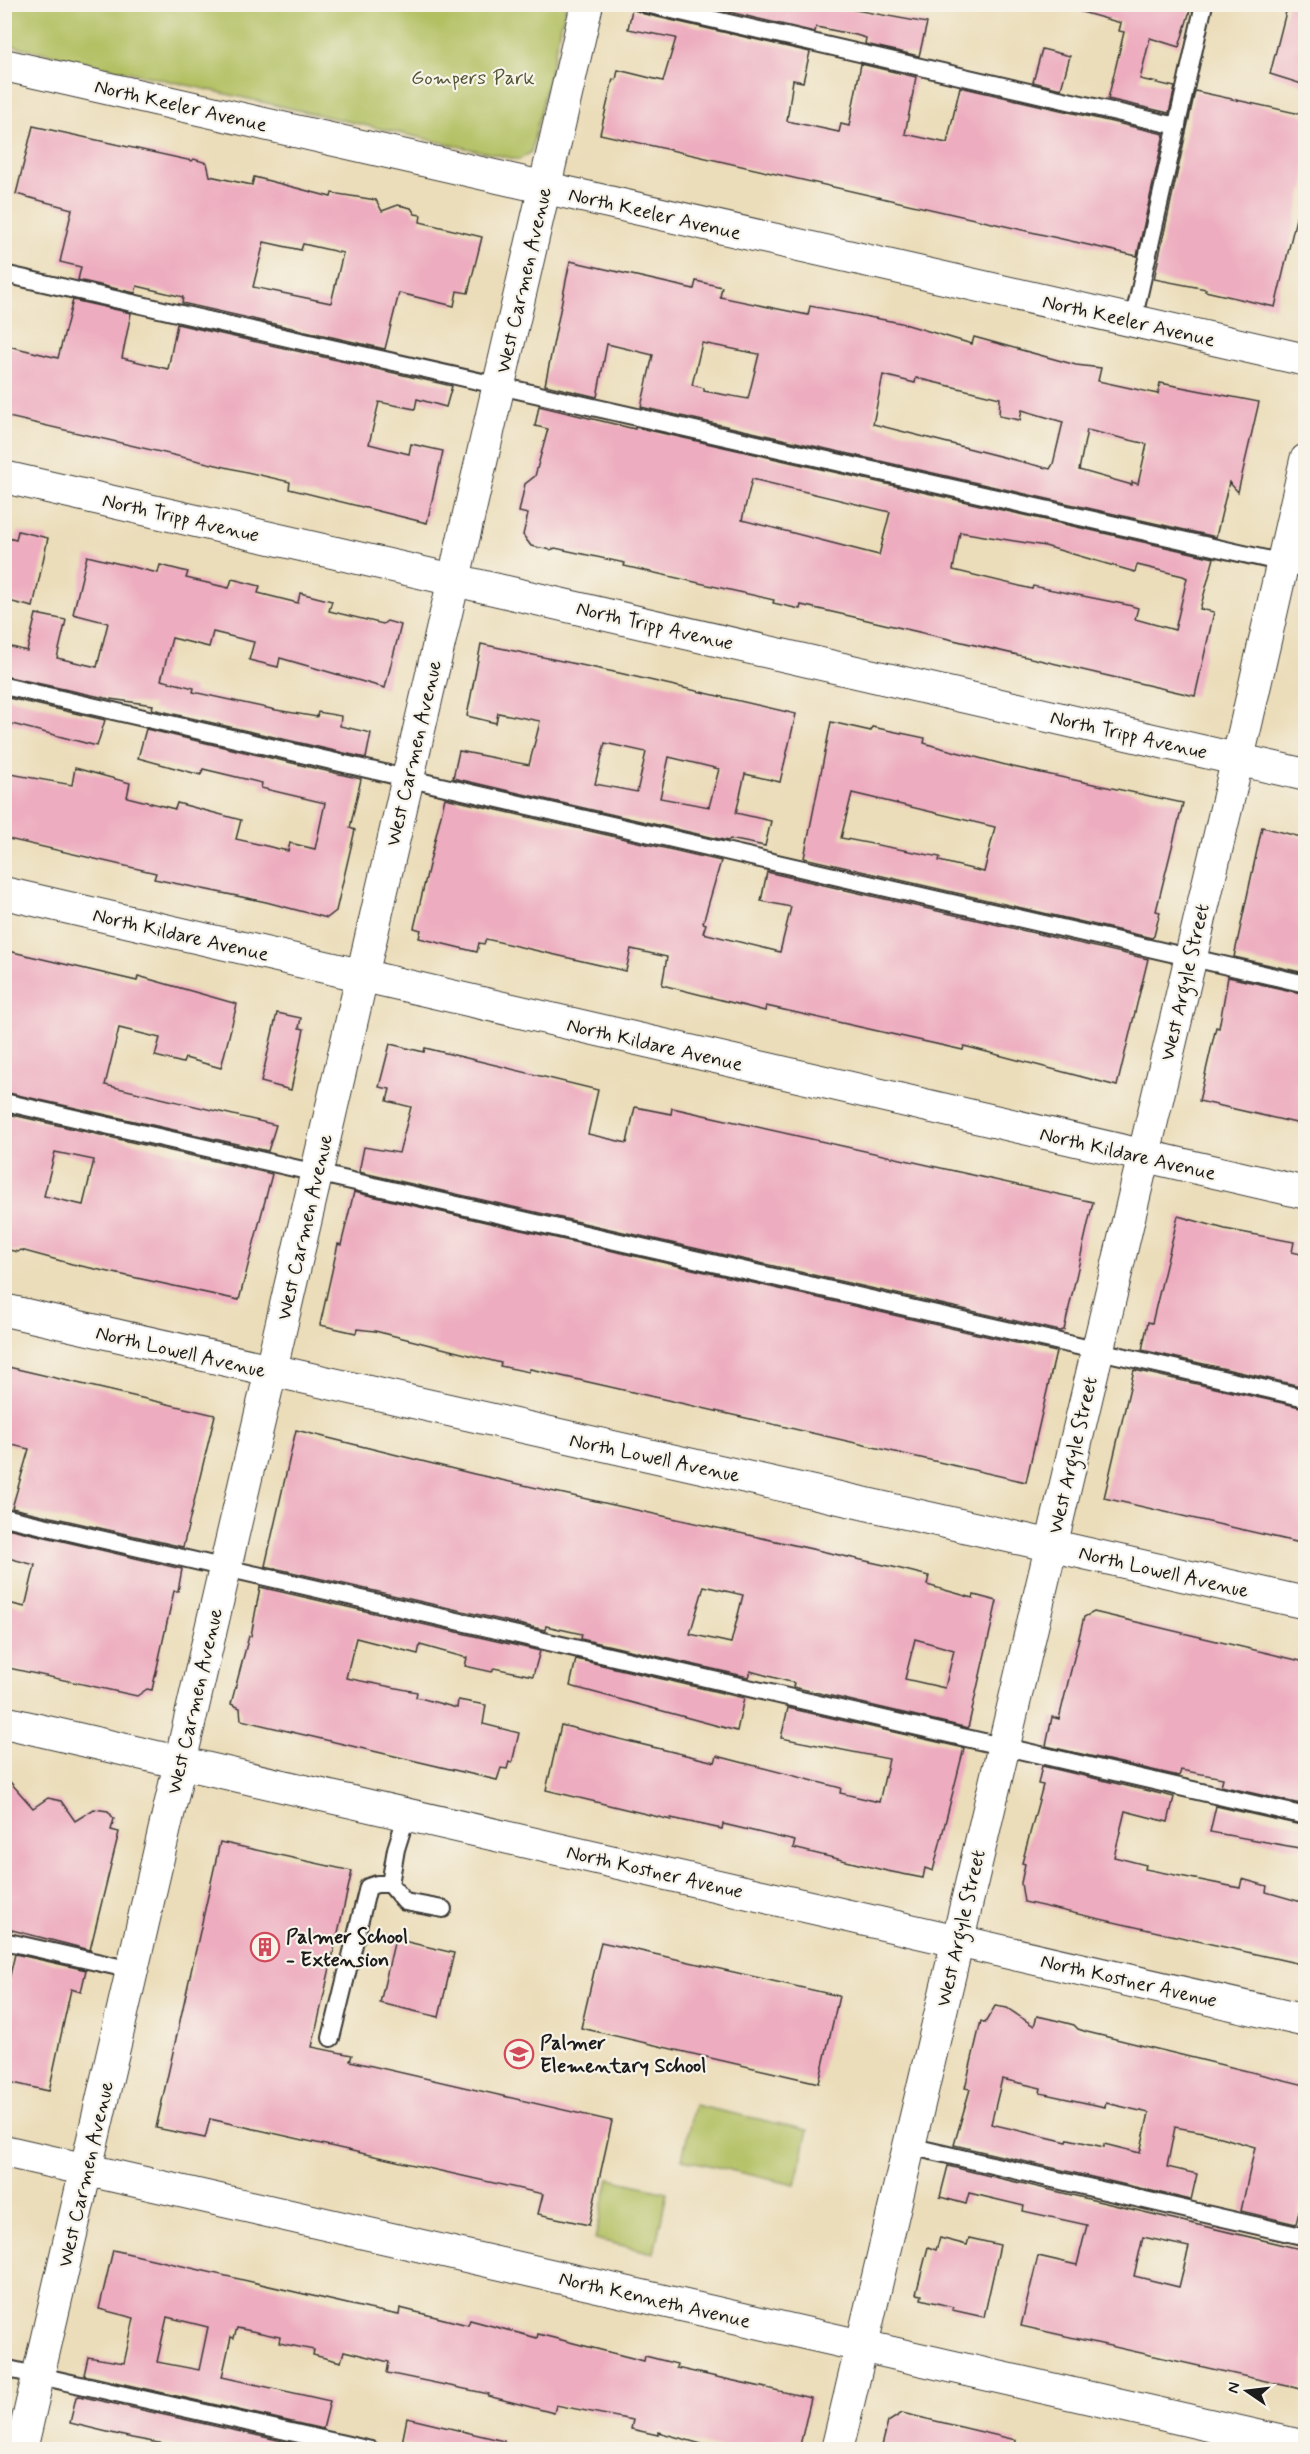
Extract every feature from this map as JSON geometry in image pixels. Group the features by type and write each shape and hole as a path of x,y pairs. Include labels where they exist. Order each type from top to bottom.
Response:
{"street":[{"name":"West Carmen Avenue","path":"21,2450 587,4"},
{"name":"North Keeler Avenue","path":"4,66 1305,360"},
{"name":"West Argyle Street","path":"837,2450 1237,759 1294,566 1305,460"},
{"name":"North Tripp Avenue","path":"4,477 1305,775"},
{"name":"North Kildare Avenue","path":"4,893 1305,1192"},
{"name":"North Lowell Avenue","path":"4,1310 1051,1544 1305,1604"},
{"name":"North Kostner Avenue","path":"4,1722 1305,2021"},
{"name":"North Kenneth Avenue","path":"4,2151 1305,2447"}],"lane":[{"path":"646,4 1177,126"},
{"path":"1133,321 1204,4"},
{"path":"4,274 1294,566"},
{"path":"4,686 1305,984"},
{"path":"4,1102 1305,1398"},
{"path":"4,1517 1305,1816"},
{"path":"407,1814 396,1849 390,1884 405,1902 443,1909"},
{"path":"331,2038 368,1887 390,1884"},
{"path":"4,1941 132,1970"},
{"path":"909,2146 1305,2237"},
{"path":"4,2368 371,2450"}],"green space":[{"name":"Gompers Park","path":"5,4 566,5 531,152 519,160 5,44"},
{"path":"694,2105 808,2130 795,2185 682,2159"},
{"path":"609,2179 667,2192 654,2253 595,2239"}],"building":[{"path":"695,4 845,4 844,8 927,23 919,56 865,44 866,38 856,35 816,27 815,32"},
{"path":"1079,4 1192,4 1179,47 1150,38 1140,79 1175,87 1169,113 1108,99 1124,32 1119,31 1121,23 1078,11"},
{"path":"1288,4 1305,4 1305,85 1270,74"},
{"path":"632,9 644,14 810,52 803,82 793,80 787,121 839,132 841,124 849,126 861,64 916,77 905,134 947,143 960,87 1164,134 1137,256 600,134 613,79 616,80 618,70 663,81 676,38 628,29"},
{"path":"1042,49 1070,56 1061,89 1033,82"},
{"path":"1195,91 1305,115 1305,190 1303,189 1275,307 1205,291 1206,289 1154,279"},
{"path":"33,126 192,161 194,159 207,163 210,176 252,185 254,177 331,197 332,193 376,200 382,211 398,205 411,208 415,214 421,215 420,222 482,237 468,293 457,291 454,306 399,293 385,349 182,303 183,297 137,286 135,293 78,280 81,267 60,262 72,209 16,194","holes":["264,242 301,250 303,244 343,253 331,303 253,287"]},
{"path":"570,261 694,289 696,281 722,287 720,297 808,315 810,306 901,323 972,344 974,337 1076,365 1101,368 1098,381 1158,394 1160,383 1259,402 1238,492 1229,482 1216,537 641,407 653,355 607,344 597,397 545,385","holes":["702,343 759,354 748,399 704,391 704,388 692,385","883,375 915,383 916,378 1000,398 999,416 1020,420 1022,410 1063,422 1050,469 873,424","1087,430 1147,444 1138,484 1132,482 1132,485 1079,470"]},
{"path":"73,300 131,313 122,358 168,369 177,324 452,386 446,407 417,399 415,409 379,402 369,444 409,454 411,444 443,451 427,523 289,489 290,482 4,416 4,345 58,358"},
{"path":"539,406 1214,558 1200,609 1214,612 1195,696 801,605 800,609 773,603 774,600 624,566 625,563 555,548 551,550 531,546 523,535 528,514 519,512 525,484 535,476 548,429 535,426","holes":["752,479 890,512 879,555 742,520","960,532 1045,546 1135,572 1137,565 1183,576 1187,578 1175,630 1135,619 1138,608 1128,605 1033,586 1032,589 953,570"]},
{"path":"18,531 48,538 33,607 4,600 4,537 16,540"},
{"path":"87,556 158,573 160,565 188,572 186,578 229,588 232,579 260,586 258,593 298,603 300,593 332,601 329,611 383,624 387,621 401,625 385,688 280,658 278,667 249,660 254,642 213,632 209,647 172,638 161,680 194,688 193,692 276,710 317,717 318,712 341,716 340,726 371,733 366,758 152,709 153,705 110,699 4,676 4,645 27,651 36,614 66,620 57,658 97,667 108,623 73,614"},
{"path":"481,644 796,714 780,782 745,774 736,813 771,821 765,846 730,839 728,841 453,778 459,751 529,765 540,721 498,713 496,723 467,716","holes":["605,743 646,752 637,792 595,784","669,757 719,769 709,807 660,798"]},
{"path":"4,697 105,720 97,746 4,722"},
{"path":"831,722 871,731 872,727 925,738 924,743 1013,767 1183,803 1156,911 1160,912 1152,938 804,858","holes":["852,793 995,827 984,872 939,861 940,857 841,838"]},
{"path":"146,729 361,779 350,828 355,830 336,911 327,918 266,902 154,879 156,873 4,838 4,782 9,783 11,774 72,785 75,768 130,783 127,797 175,809 177,803 241,820 236,839 288,851 290,843 315,849 325,803 261,788 262,783 203,769 201,775 138,758"},
{"path":"445,798 721,861 703,923 706,924 703,933 780,952 791,907 761,901 767,872 1148,959 1117,1086 964,1046 963,1050 766,1006 765,1011 662,985 667,957 631,949 626,971 486,939 484,944 479,943 477,952 419,938 421,930 414,928"},
{"path":"1262,827 1305,838 1305,973 1234,957"},
{"path":"4,950 137,981 138,976 237,1004 221,1068 185,1058 183,1063 155,1056 160,1038 119,1028 105,1085 276,1125 268,1151 4,1092"},
{"path":"1228,977 1305,994 1305,1125 1199,1101 1216,1027 1219,1028"},
{"path":"277,1013 301,1018 299,1028 304,1029 291,1090 261,1082"},
{"path":"390,1044 424,1052 425,1048 598,1090 588,1134 627,1143 635,1107 671,1114 672,1108 1093,1202 1064,1330 1060,1331 359,1172 364,1147 399,1153 411,1107 387,1101 390,1089 379,1087"},
{"path":"4,1113 272,1174 239,1300 72,1264 21,1250 18,1252 4,1249","holes":["55,1152 94,1160 83,1205 44,1196"]},
{"path":"354,1192 1056,1352 1026,1482 530,1369 529,1372 500,1366 501,1363 375,1331 357,1329 356,1333 320,1325 338,1244 341,1245"},
{"path":"1178,1216 1225,1229 1294,1242 1292,1252 1305,1255 1305,1387 1142,1350 1148,1322 1152,1323"},
{"path":"4,1366 215,1415 183,1547 12,1508 29,1449 4,1443"},
{"path":"1134,1370 1305,1408 1305,1544 1104,1498"},
{"path":"296,1430 474,1474 893,1567 929,1576 927,1585 973,1598 974,1595 997,1601 968,1728 793,1687 794,1683 750,1671 748,1677 581,1639 582,1634 546,1626 545,1630 265,1566","holes":["704,1586 743,1595 731,1643 690,1634","915,1639 954,1650 945,1688 905,1679"]},
{"path":"7,1528 182,1569 178,1591 174,1591 152,1690 147,1689 137,1696 4,1667 4,1602 25,1607 35,1565 4,1557"},
{"path":"260,1587 540,1651 533,1676 494,1668 492,1672 465,1666 467,1658 420,1645 418,1654 356,1638 346,1678 417,1692 416,1697 457,1708 458,1700 486,1705 483,1724 519,1733 512,1763 509,1762 507,1769 501,1768 497,1780 241,1720 240,1708 231,1704 249,1636 251,1636"},
{"path":"1094,1612 1305,1662 1302,1670 1305,1671 1305,1805 1221,1786 1223,1778 1181,1770 1179,1776 1046,1746 1052,1717 1059,1719 1084,1617"},
{"path":"576,1659 744,1698 737,1731 570,1686"},
{"path":"788,1708 964,1748 933,1871 925,1868 923,1878 887,1871 793,1848 795,1841 723,1824 722,1829 671,1818 671,1820 546,1790 561,1725 715,1762 717,1756 841,1788 840,1793 879,1802 889,1759 781,1738"},
{"path":"1042,1766 1174,1797 1168,1822 1125,1811 1114,1857 1146,1865 1145,1869 1240,1888 1242,1879 1267,1886 1266,1892 1305,1903 1305,1965 1024,1902 1021,1883 1025,1864 1022,1863 1043,1785 1038,1784"},
{"path":"4,1775 33,1808 48,1798 61,1801 75,1821 94,1809 108,1811 114,1819 111,1830 119,1832 90,1950 4,1928"},
{"path":"1216,1806 1305,1826 1305,1849 1210,1832"},
{"path":"220,1842 352,1871 312,2047 352,2055 350,2061 612,2121 589,2225 538,2214 543,2194 210,2119 205,2138 156,2128"},
{"path":"395,1939 454,1953 439,2017 380,2003"},
{"path":"601,1942 839,1996 819,2083 581,2028"},
{"path":"15,1954 86,1970 81,1992 71,1989 49,2091 4,2081 4,2001"},
{"path":"995,2006 1007,2008 1034,2026 1037,2016 1074,2025 1087,2032 1305,2085 1305,2186 1296,2224 1241,2211 1255,2147 1203,2132 1175,2127 1167,2167 1197,2174 1191,2200 954,2145 970,2089 965,2088 981,2021 985,2023","holes":["1002,2079 1041,2088 1040,2093 1105,2107 1106,2103 1149,2113 1140,2153 1104,2144 1104,2147 1068,2139 1067,2142 991,2124"]},
{"path":"948,2166 1305,2250 1305,2371 1301,2389 1021,2326 1038,2256 1077,2265 1087,2225 1023,2211 1024,2206 969,2193 966,2204 940,2197","holes":["1143,2237 1189,2247 1179,2287 1134,2276"]},
{"path":"940,2238 967,2245 969,2238 1000,2245 984,2317 952,2310 953,2307 921,2299 922,2295 916,2294 928,2247 936,2250"},
{"path":"113,2250 399,2315 400,2308 468,2325 470,2320 537,2338 538,2334 644,2361 645,2356 677,2364 676,2368 811,2398 799,2450 723,2450 658,2432 658,2435 631,2429 633,2420 556,2405 554,2413 488,2396 489,2394 387,2373 389,2362 344,2351 341,2362 313,2355 314,2350 279,2343 280,2337 237,2328 234,2338 231,2337 222,2377 330,2401 323,2429 84,2375 88,2357 124,2363 134,2318 99,2309","holes":["167,2317 208,2327 199,2370 157,2362"]},
{"path":"76,2397 318,2450 196,2450 132,2438 70,2423"},
{"path":"902,2413 1016,2440 1015,2450 881,2450 888,2422"},
{"path":"407,2418 504,2441 503,2450 431,2450 402,2443"}],"place":[{"name":"Palmer School - Extension","path":"265,1947"},
{"name":"Palmer Elementary School","path":"519,2054"}]}
